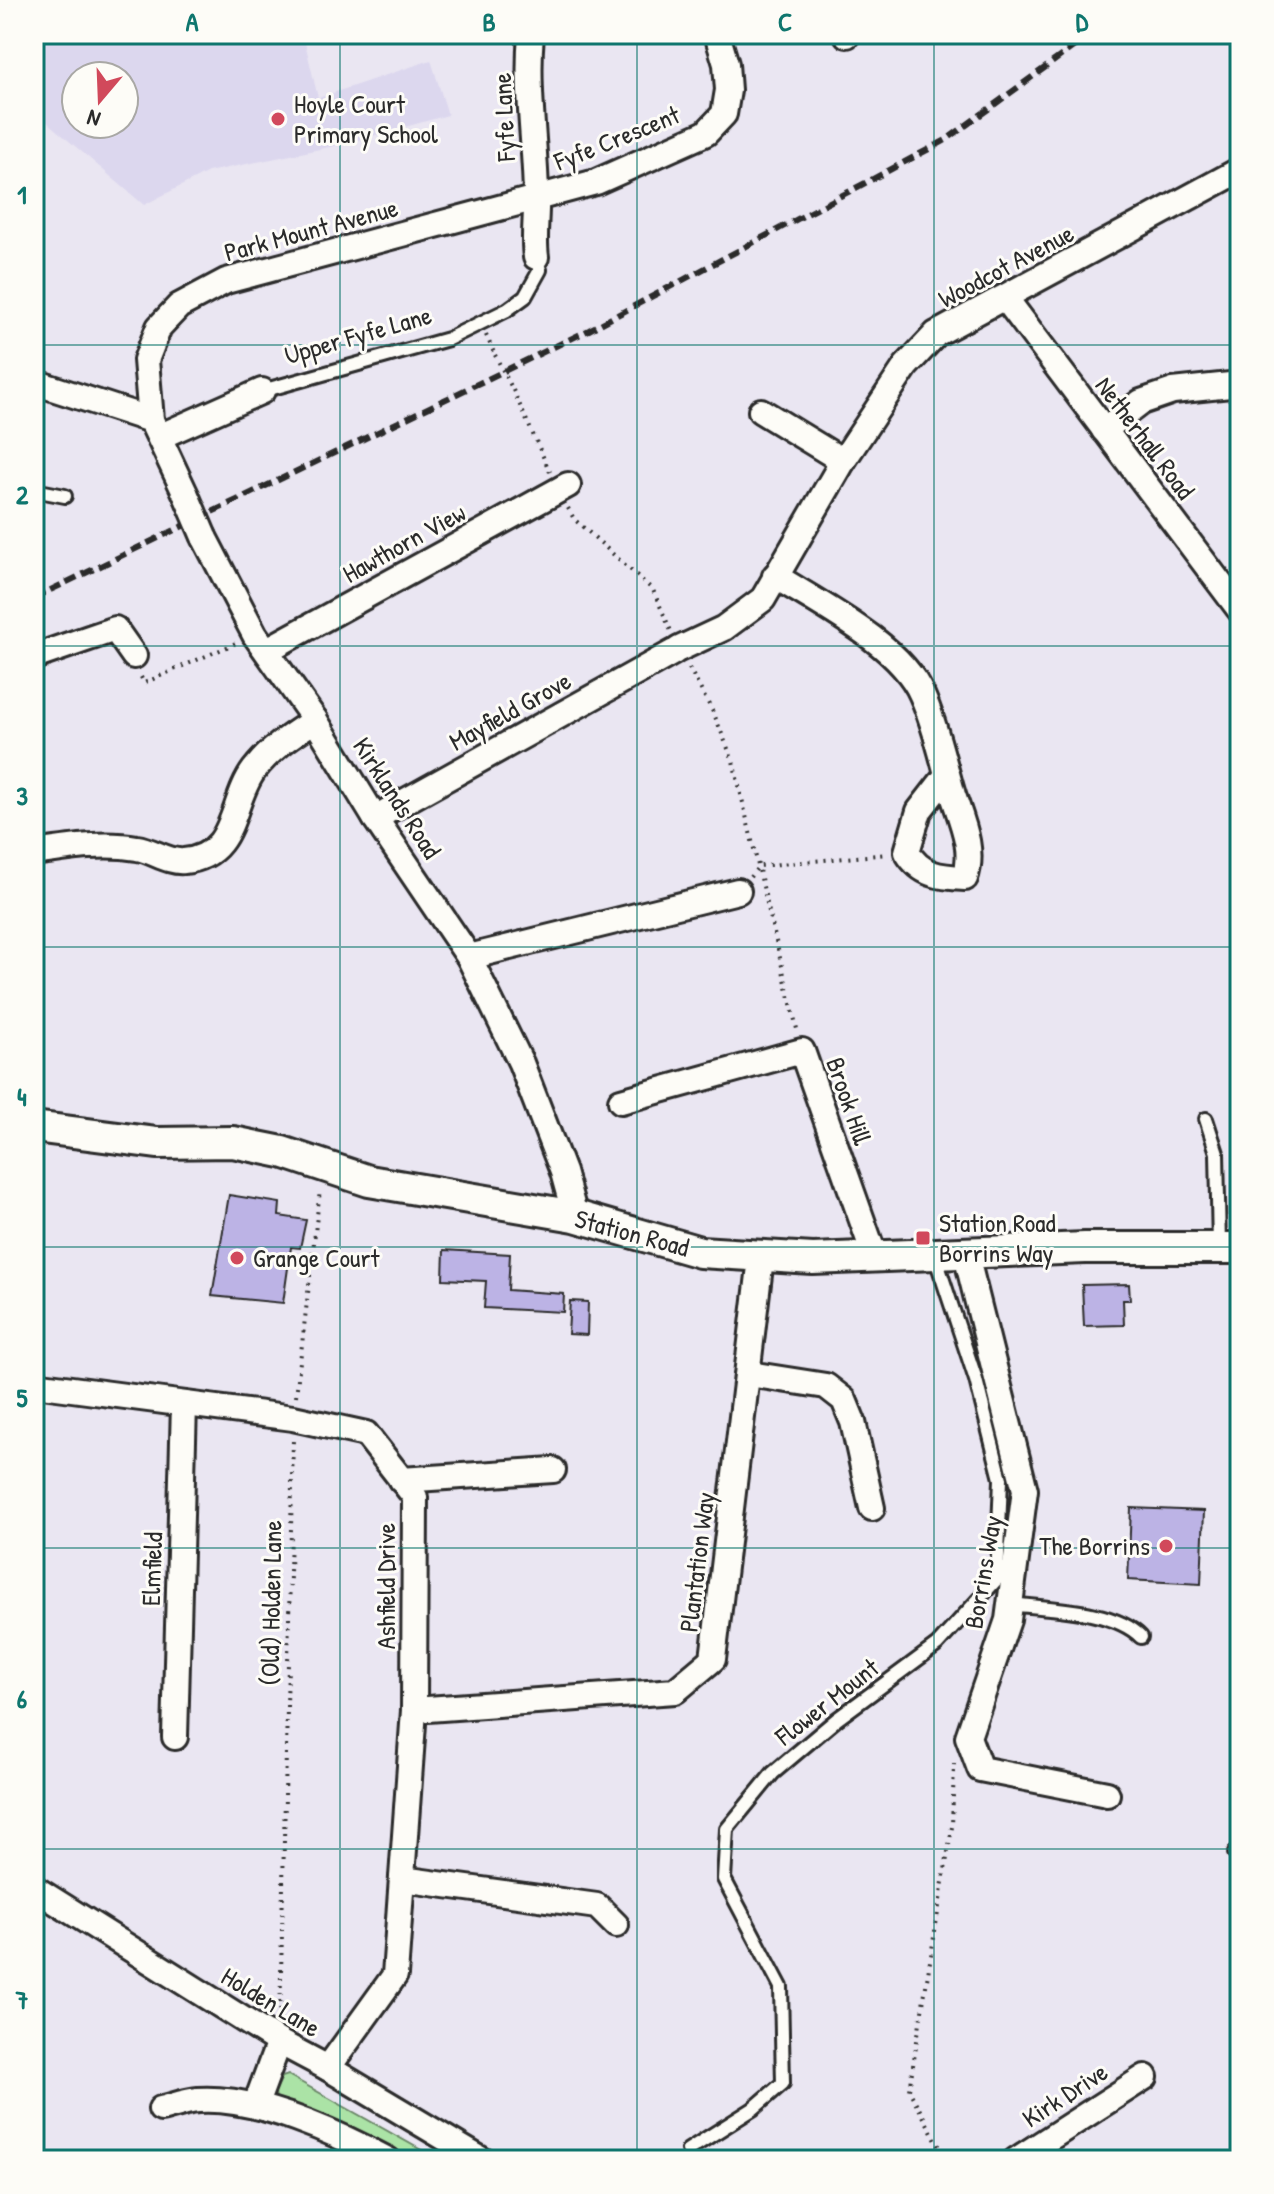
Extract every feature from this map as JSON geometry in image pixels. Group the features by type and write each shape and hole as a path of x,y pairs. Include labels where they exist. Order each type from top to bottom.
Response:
{"street":[{"name":"Fyfe Lane","path":"531,34 528,71 536,198 536,257"},
{"name":"Fyfe Crescent","path":"536,198 596,182 706,133 724,114 728,90 726,64 717,34"},
{"name":"Woodcot Avenue","path":"676,651 724,628 763,599 843,461 906,366 936,334 1006,299 1240,170"},
{"name":"Park Mount Avenue","path":"156,428 146,360 159,327 179,306 226,281 536,198"},
{"name":"Netherhall Road","path":"1006,299 1240,610"},
{"path":"34,382 156,428"},
{"path":"1104,430 1141,402 1173,391 1240,384"},
{"name":"Upper Fyfe Lane","path":"156,428 262,391"},
{"path":"761,411 843,461"},
{"name":"Kirklands Road","path":"156,428 204,537 261,643 315,720 375,818 469,957 521,1063 563,1172 575,1216"},
{"name":"Hawthorn View","path":"261,643 566,486"},
{"path":"775,576 886,648 905,666 922,694 947,775 968,844 972,882 938,877 916,867 907,852 919,811 947,775"},
{"path":"34,657 115,629 134,656"},
{"name":"Mayfield Grove","path":"375,818 676,651"},
{"path":"34,853 87,845 139,848 182,862 205,855 221,844 253,772 281,741 315,720"},
{"path":"469,957 738,891"},
{"name":"Brook Hill","path":"621,1101 802,1051 875,1257"},
{"name":"Station Road","path":"34,1127 157,1143 233,1142 282,1152 369,1181 575,1216 700,1252 761,1258 875,1257 1085,1248 1230,1247"},
{"name":"Borrins Way","path":"966,1255 1025,1490 1008,1620 968,1737 980,1769 1107,1794"},
{"name":"Plantation Way","path":"414,1710 675,1691 713,1659 761,1258"},
{"path":"749,1374 826,1386 844,1400 853,1422 872,1508"},
{"name":"Ashfield Drive","path":"34,1384 293,1418 366,1434 415,1497 414,1710 395,1975 328,2068"},
{"name":"Elmfield","path":"175,1737 184,1404"},
{"path":"401,1480 553,1470"},
{"path":"402,1879 597,1906 616,1925"},
{"name":"Holden Lane","path":"34,1888 279,2042 482,2160"},
{"path":"256,2104 279,2042"},
{"name":"Kirk Drive","path":"1016,2160 1145,2077"},
{"path":"161,2109 197,2100 256,2104 364,2147 388,2160"}],"lane":[{"name":"Upper Fyfe Lane","path":"262,391 448,339 507,310 525,297 540,270 536,257"},
{"path":"34,490 65,496"},
{"path":"1206,1119 1217,1153 1230,1247"},
{"name":"Flower Mount","path":"688,2150 753,2109 783,2083 781,1987 724,1879 727,1829 773,1773 837,1719 937,1645 997,1579 1001,1479 976,1380 935,1256"},
{"path":"1010,1604 1096,1615 1131,1626 1141,1637"}],"path":[{"path":"495,355 566,486 574,519 653,590 676,651 714,714 733,761 802,1051"},
{"path":"134,656 144,683 261,643"},
{"path":"759,866 907,852"},
{"name":"(Old) Holden Lane","path":"279,2042 293,1418 323,1167"},
{"path":"947,2160 909,2090 949,1847"}],"shaded area":[{"name":"Hoyle Court Primary School","path":"44,34 303,34 318,98 431,60 448,115 344,144 208,172 144,205 68,140 140,140 140,60 60,60 60,133 34,111 34,63"}],"green space":[{"path":"288,2075 439,2160 398,2160 276,2100 275,2092 282,2077"}],"building":[{"name":"Grange Court","path":"229,1195 280,1203 279,1216 306,1220 300,1248 291,1247 283,1303 212,1296"},
{"path":"444,1250 510,1254 508,1290 564,1294 563,1312 484,1308 486,1281 443,1279"},
{"path":"1129,1284 1130,1300 1123,1300 1124,1325 1084,1326 1082,1285"},
{"path":"570,1301 588,1302 587,1335 568,1334"},
{"name":"The Borrins","path":"1131,1508 1204,1511 1201,1584 1128,1580"}],"railway":[{"path":"34,598 589,330 946,140 1091,34"}],"place":[{"name":"Hoyle Court Primary School","path":"278,119"},
{"name":"Station Road Borrins Way","path":"923,1238"},
{"name":"Grange Court","path":"237,1258"},
{"name":"The Borrins","path":"1166,1546"}]}
